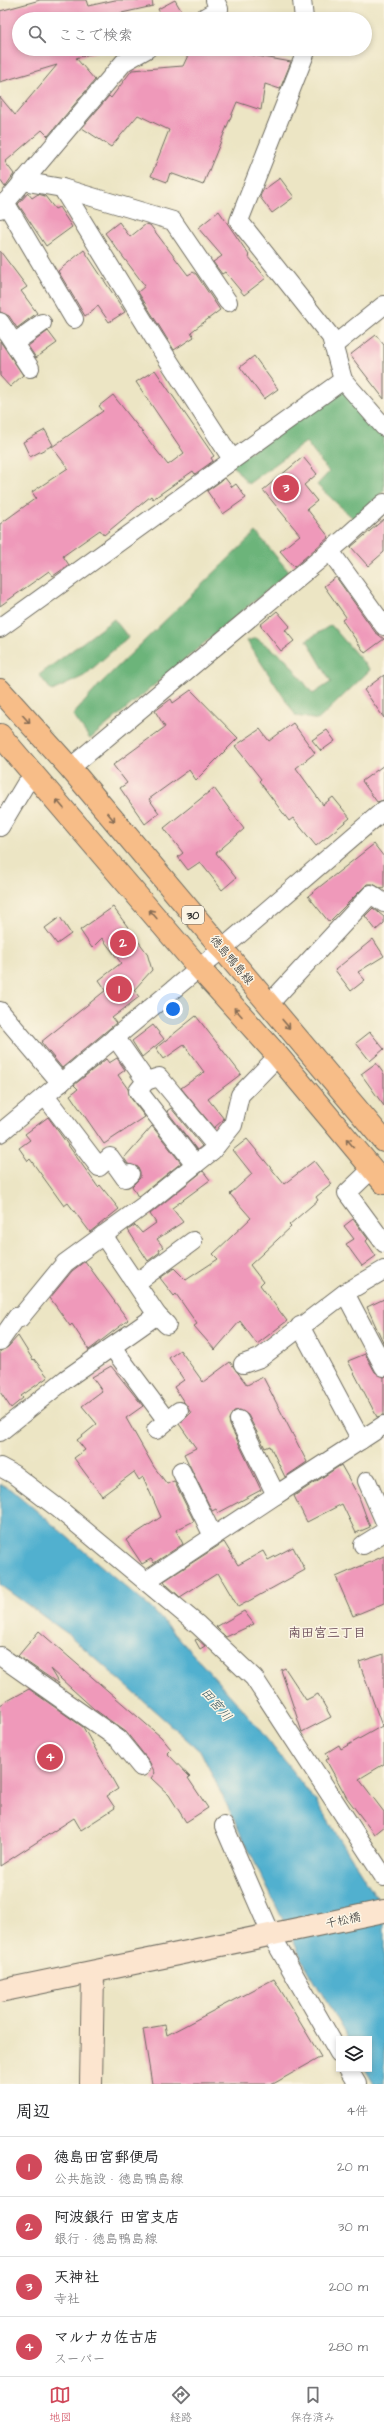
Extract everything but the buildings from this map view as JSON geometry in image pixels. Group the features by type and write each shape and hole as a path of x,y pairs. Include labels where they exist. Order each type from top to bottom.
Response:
{"main road":[{"name":"徳島鴨島線","path":"0,690 70,768 384,1141"},
{"name":"30","path":"0,735 198,968 278,1056 378,1176"}],"street":[{"path":"214,12 219,9 215,0"},
{"path":"302,0 303,12"},
{"path":"74,319 3,206 22,181 124,62 135,56"},
{"path":"304,56 238,221 331,337 344,380 384,427"},
{"path":"22,181 62,188 173,221 228,302"},
{"path":"62,188 154,338 232,459"},
{"path":"333,346 384,305"},
{"path":"0,322 30,368"},
{"path":"14,343 42,323"},
{"path":"0,628 232,459 344,380"},
{"path":"70,768 330,551 384,503"},
{"path":"330,551 384,626"},
{"path":"0,827 25,785 36,776"},
{"path":"0,1133 222,949 384,810"},
{"path":"269,1004 371,894 384,903"},
{"path":"0,1011 61,1083"},
{"path":"116,1038 146,1081"},
{"path":"0,1341 17,1316 20,1318 65,1263 195,1164 216,1146 233,1125 240,1095 278,1056"},
{"path":"195,1164 138,1091 146,1081 159,1077 216,1146"},
{"path":"45,1096 99,1167 110,1157 124,1178 130,1174"},
{"path":"378,1176 347,1193 384,1243"},
{"path":"2,1428 66,1379 112,1347 162,1320 103,1235"},
{"path":"136,1283 193,1241"},
{"path":"243,1364 260,1358 345,1293 384,1270"},
{"path":"345,1293 384,1367"},
{"path":"300,1326 361,1440"},
{"path":"112,1347 167,1421"},
{"path":"239,1420 276,1495"},
{"path":"146,1581 384,1425"},
{"path":"0,1467 13,1474 59,1509 146,1581 198,1625 254,1678 384,1877"},
{"path":"181,1472 214,1536"},
{"path":"367,1481 384,1520"},
{"path":"363,1545 384,1532"},
{"path":"0,1656 118,1739 141,1766"},
{"path":"224,1826 272,1936 336,2048"},
{"name":"千松橋","path":"0,1991 272,1936 384,1911"},
{"path":"91,2084 93,1973"},
{"path":"350,2072 357,2084"}],"green space":[{"path":"345,388 384,434 384,491 354,519 317,485 329,472 306,442 248,484 232,464"},
{"path":"256,532 289,572 90,739 73,715 101,683"},
{"path":"114,619 128,637 84,676 52,691 39,675"},
{"path":"331,625 370,670 318,720 296,716 247,641 256,638 286,659 313,694 331,682 307,640"}],"water":[{"name":"田宮川","path":"0,1484 11,1489 153,1610 247,1714 315,1800 384,1909 384,2084 374,2084 367,2072 372,2072 372,2036 346,2036 303,1961 201,1752 68,1634 0,1585"}],"place":[{"name":"天神社","path":"286,488"},
{"name":"阿波銀行 田宮支店","path":"123,943"},
{"name":"徳島田宮郵便局","path":"119,989"},
{"name":"マルナカ佐古店","path":"50,1757"}],"district":[{"name":"南田宮三丁目","path":"327,1632"}]}
